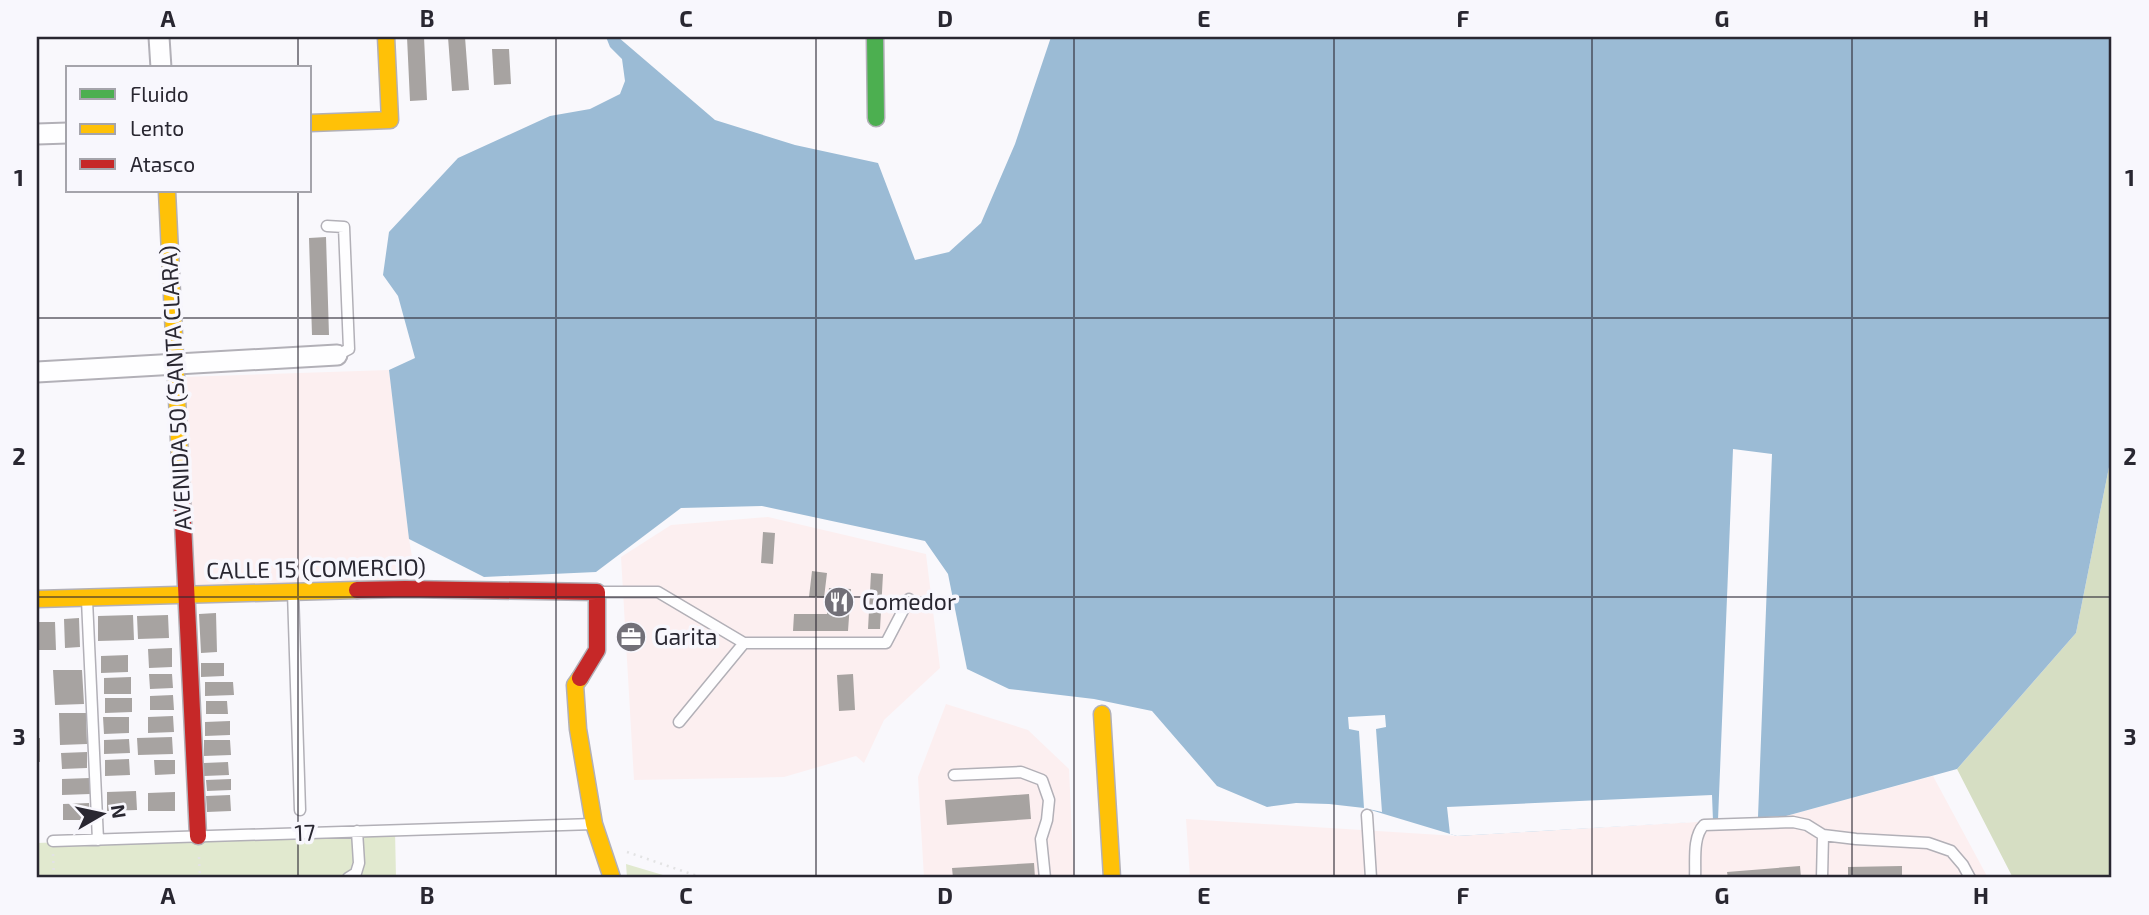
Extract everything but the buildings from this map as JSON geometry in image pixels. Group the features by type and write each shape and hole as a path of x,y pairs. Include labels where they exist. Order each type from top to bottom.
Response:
{"street":[{"path":"159,37 161,66"},
{"path":"312,123 390,120 386,37"},
{"path":"875,37 876,118"},
{"path":"37,134 66,133"},
{"name":"AVENIDA 50 (SANTA CLARA)","path":"167,192 198,836"},
{"path":"37,372 337,355"},
{"name":"CALLE 15 (COMERCIO)","path":"37,599 405,589 597,592"},
{"path":"597,592 597,650 575,685 578,729 594,824 609,877"},
{"path":"1102,714 1112,878"}],"lane":[{"path":"327,226 344,227 349,349 337,355"},
{"path":"293,592 300,810"},
{"path":"597,592 658,592 744,643 886,643 909,599"},
{"path":"87,596 98,840"},
{"path":"680,722 744,643"},
{"path":"954,775 1021,772 1042,780 1049,800 1041,839 1045,878"},
{"path":"1367,815 1371,878"},
{"path":"1695,878 1697,839 1699,830 1704,825 1793,822 1807,825 1823,835 1928,843 1951,851 1970,878"},
{"name":"17","path":"52,841 594,824"},
{"path":"348,878 356,873 359,863 358,831"},
{"path":"1822,878 1823,835"}],"path":[{"path":"52,841 54,878"},
{"path":"600,843 703,878"}],"shaded area":[{"path":"389,370 416,580 190,589 183,377"},
{"path":"768,517 926,554 940,668 884,720 864,763 856,756 784,777 634,780 621,557 671,525"},
{"path":"946,704 1028,730 1069,769 1074,878 924,878 918,777"},
{"path":"1933,776 1988,878 1190,878 1186,819 1457,836 1786,816"}],"green space":[{"path":"2112,452 2112,878 2013,878 1957,769 2076,633"},
{"path":"395,830 396,878 37,878 37,843"},
{"path":"626,864 673,878 627,878"}],"water":[{"path":"606,37 618,37 715,120 795,145 878,163 915,260 949,252 981,223 1015,144 1051,37 2112,37 2112,452 2076,633 1957,769 1786,816 1457,836 1364,808 1296,803 1267,807 1217,786 1152,711 1094,699 1009,689 967,669 948,574 925,541 762,506 681,508 596,572 484,577 409,539 389,370 415,358 398,296 383,275 389,232 458,158 550,116 590,109 620,94 625,81 622,59 610,47"}],"pier":[{"path":"1733,449 1772,454 1758,817 1718,820"},
{"path":"1385,715 1386,727 1376,729 1382,812 1364,808 1359,731 1349,729 1348,717"},
{"path":"1712,795 1713,821 1457,836 1450,834 1447,807"}],"traffic: fast":[{"path":"875,37 876,118"}],"traffic: slow":[{"path":"312,123 390,120 386,37"},
{"path":"167,192 182,502"},
{"path":"37,599 357,590"},
{"path":"580,678 575,685 578,729 594,824 612,878"},
{"path":"1102,714 1112,878"}],"traffic: jam":[{"path":"182,502 198,836"},
{"path":"357,590 597,592 597,650 580,678"}],"place":[{"name":"Comedor","path":"839,602"},
{"name":"Garita","path":"631,637"}]}
